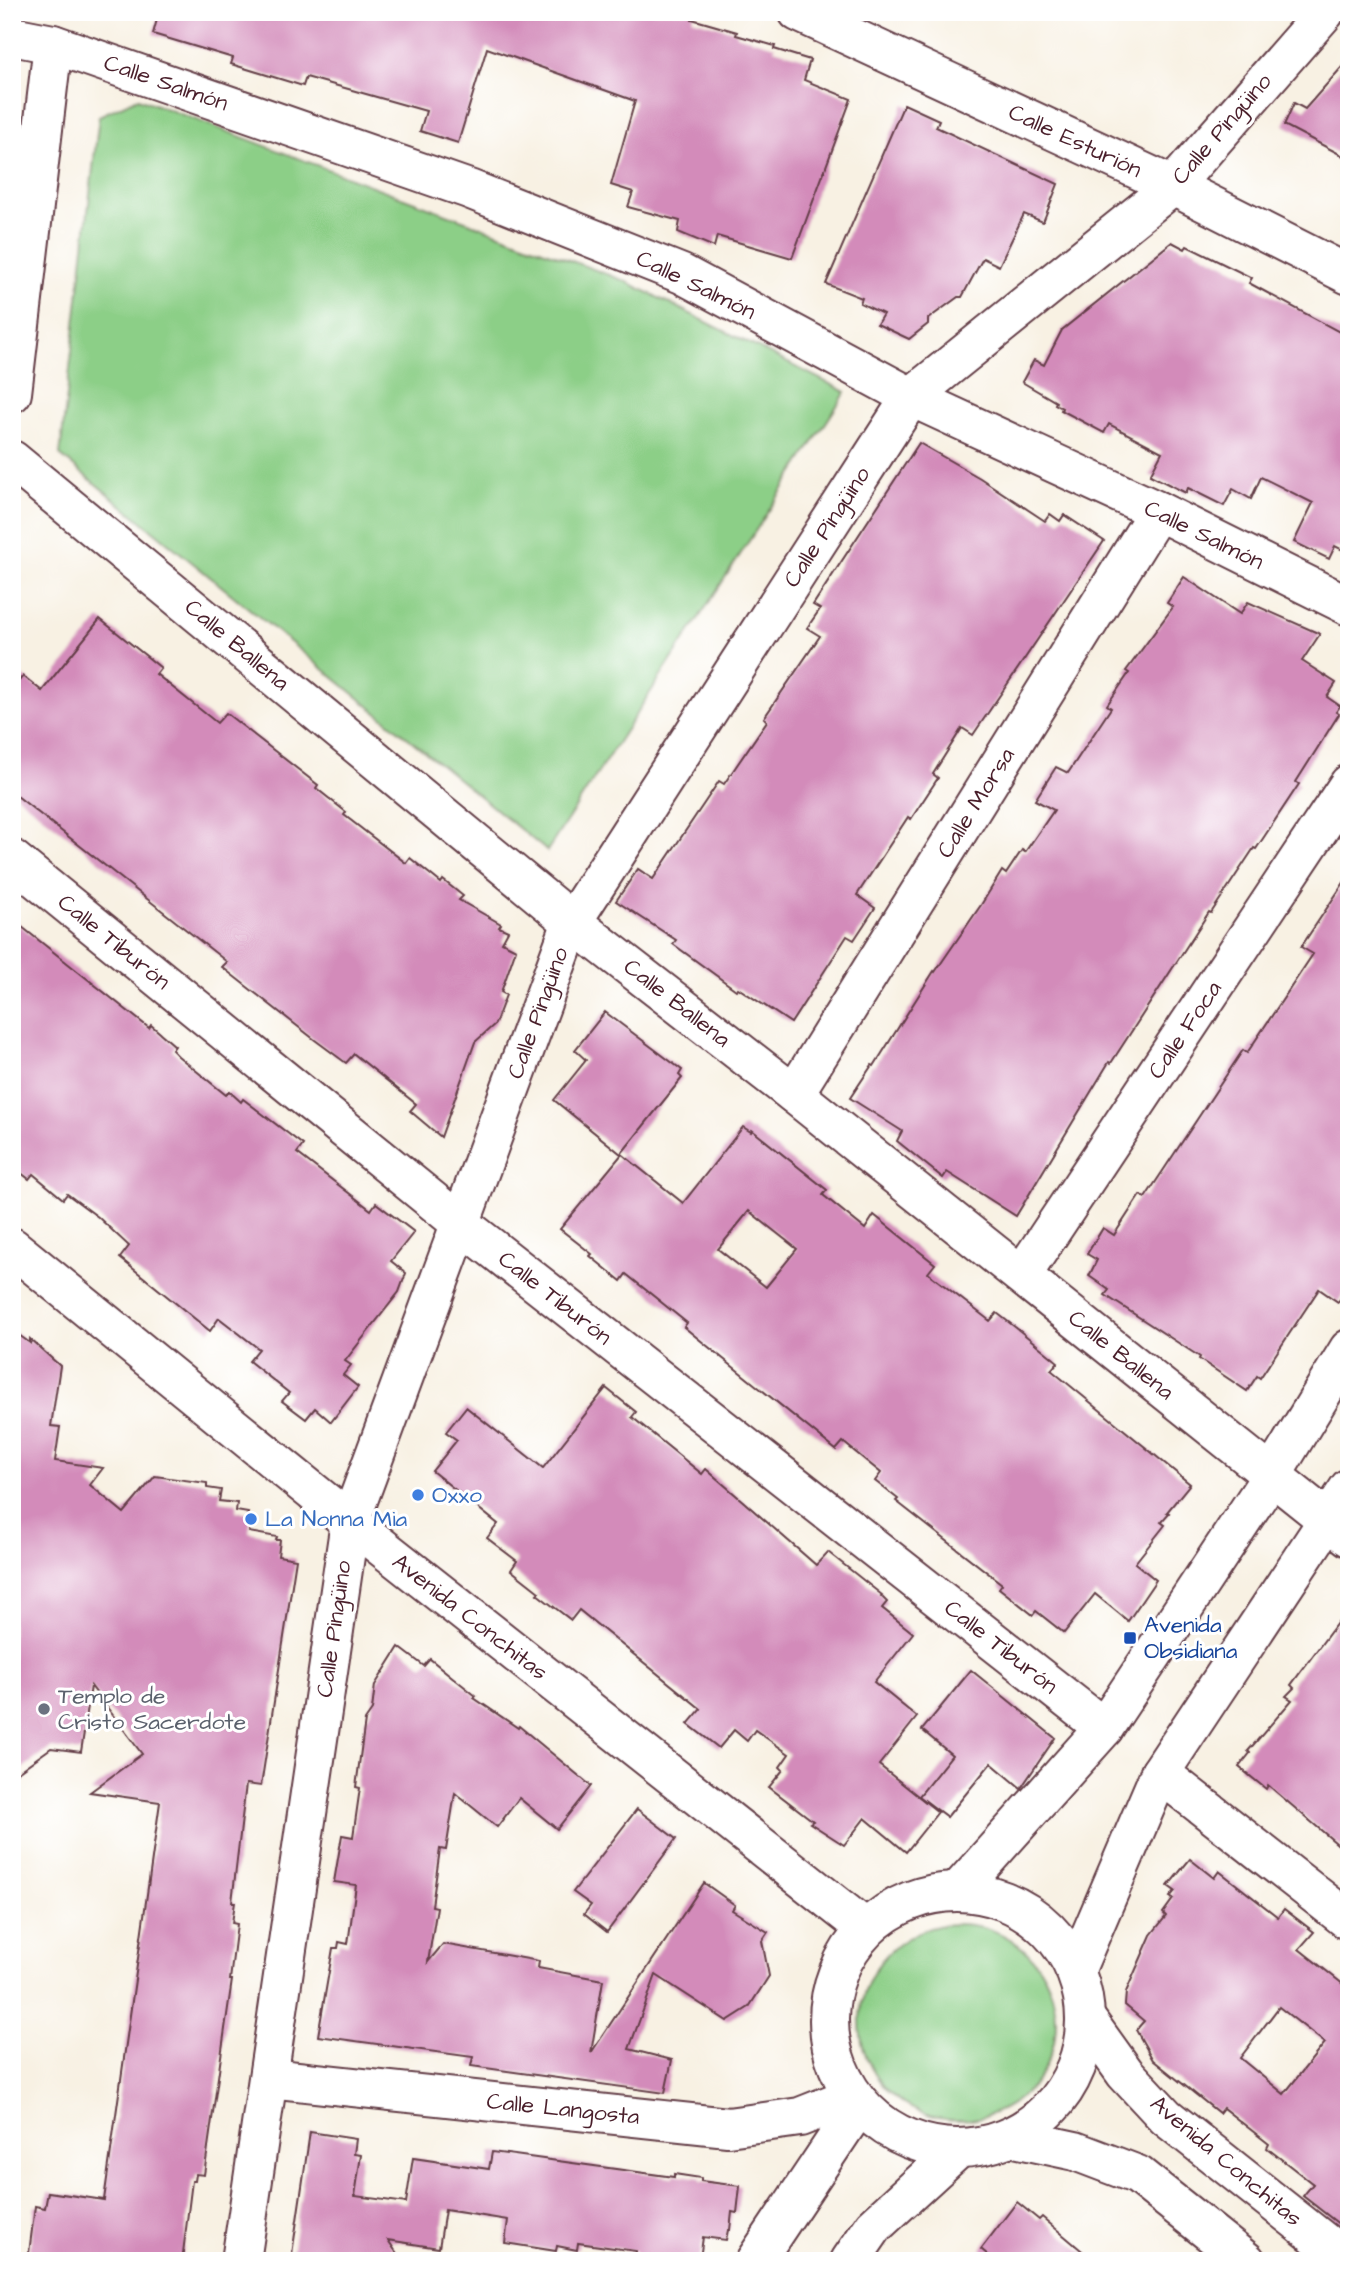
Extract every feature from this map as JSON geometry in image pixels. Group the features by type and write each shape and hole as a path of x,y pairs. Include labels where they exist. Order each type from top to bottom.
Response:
{"street":[{"name":"Calle Esturión","path":"798,12 1174,186 1349,275"},
{"name":"Calle Pingüino","path":"241,2261 350,1522 572,922 911,397 1174,186 1325,12"},
{"name":"Calle Salmón","path":"12,36 53,44 470,189 682,274 911,397 1158,511 1349,606"},
{"path":"12,393 53,44"},
{"name":"Calle Ballena","path":"12,460 572,922 794,1094 1338,1529"},
{"name":"Calle Morsa","path":"794,1094 1158,511"},
{"name":"Calle Foca","path":"1022,1275 1349,784"},
{"name":"Calle Tiburón","path":"12,859 460,1223 1104,1728"},
{"name":"Avenida Conchitas","path":"12,1247 350,1522 866,1929"},
{"path":"958,1891 1104,1728 1272,1475 1349,1349"},
{"path":"1076,1969 1160,1773 1338,1529 1349,1489"},
{"path":"1160,1773 1349,1921"},
{"path":"958,1891 995,1897 1028,1913 1056,1937 1076,1969 1087,2021 1077,2068 1050,2110 1010,2137 958,2149 921,2143 887,2128 857,2100 836,2064 828,2029 831,1992 844,1959 866,1929 893,1909 924,1896 958,1891"},
{"name":"Avenida Conchitas","path":"1087,2021 1125,2073 1166,2117 1348,2261"},
{"name":"Calle Langosta","path":"269,2078 728,2127 800,2117 857,2100"},
{"path":"755,2261 857,2100"},
{"path":"1010,2137 1075,2151 1138,2175 1246,2261"},
{"path":"850,2261 874,2226 958,2149"}],"green space":[{"path":"138,98 625,281 846,392 547,851 60,455 99,116"},
{"path":"958,1924 996,1931 1027,1953 1049,1984 1056,2022 1049,2060 1027,2091 996,2113 958,2120 920,2113 889,2091 867,2060 860,2022 867,1984 889,1953 920,1931"}],"building":[{"path":"159,12 695,12 692,19 737,32 736,35 810,60 804,80 851,99 792,258 717,236 714,247 678,232 680,221 628,207 633,192 611,185 635,101 487,48 458,143 420,131 426,111 306,77 303,86 231,64 233,58 153,34"},
{"path":"1349,59 1349,159 1284,125 1294,103 1305,109"},
{"path":"904,104 939,120 936,127 1058,184 1043,222 1024,214 999,266 983,258 962,297 958,297 928,319 928,324 909,339 877,324 883,314 860,303 862,298 826,284"},
{"path":"1172,242 1185,249 1187,246 1252,278 1249,283 1349,337 1349,553 1335,546 1329,559 1294,542 1313,503 1261,477 1251,499 1233,489 1224,506 1188,488 1186,493 1150,475 1162,452 1109,424 1104,433 1061,410 1056,402 1022,382 1034,360 1044,365 1062,330"},
{"path":"919,443 980,478 1045,521 1050,514 1060,521 1064,515 1104,541 973,735 962,728 933,774 938,778 911,819 908,817 857,895 875,908 854,940 847,936 791,1023 738,988 736,990 673,944 676,940 616,901 638,869 653,879 719,781 724,784 767,721 764,718 820,636 807,628 820,609 813,605"},
{"path":"1184,577 1240,614 1248,602 1320,634 1302,661 1336,683 1327,697 1340,706 1336,712 1339,714 1296,782 1299,784 1211,913 1209,912 1111,1063 1109,1062 1016,1216 947,1172 943,1178 897,1141 902,1131 850,1098 872,1065 874,1066 1002,871 1006,874 1022,850 1025,852 1054,810 1035,800 1056,767 1068,773 1111,708 1107,705 1129,673 1126,671 1173,607 1167,603"},
{"path":"100,619 161,668 156,674 217,723 226,713 318,785 316,788 346,812 344,815 406,863 410,858 441,883 443,880 463,896 459,900 501,924 499,927 508,931 502,942 516,949 501,992 506,995 495,1024 475,1042 441,1137 410,1111 416,1104 354,1054 346,1063 315,1040 222,967 227,962 12,792 12,689 23,676 42,691"},
{"path":"1349,875 1349,1286 1338,1302 1319,1289 1260,1378 1257,1376 1247,1391 1105,1295 1109,1290 1089,1276 1097,1260 1087,1254 1103,1228 1114,1235 1140,1195 1145,1198 1243,1050 1247,1053 1313,954 1301,947"},
{"path":"12,919 149,1028 151,1025 175,1046 172,1050 178,1056 226,1095 229,1091 241,1102 243,1099 303,1145 297,1153 371,1210 376,1203 414,1232 391,1261 406,1273 399,1292 345,1361 351,1365 343,1375 358,1387 331,1422 315,1408 306,1419 282,1401 289,1393 249,1361 259,1349 219,1318 210,1331 120,1258 129,1246 98,1217 67,1194 63,1199 33,1174 29,1179 12,1166"},
{"path":"605,1012 682,1070 679,1075 682,1078 621,1154 554,1100 586,1060 575,1050"},
{"path":"743,1127 751,1132 752,1130 827,1190 823,1195 865,1229 874,1215 935,1264 928,1273 990,1321 997,1313 1020,1331 1058,1362 1051,1370 1190,1484 1167,1512 1169,1513 1161,1522 1165,1525 1135,1563 1156,1580 1128,1621 1095,1594 1064,1633 1036,1611 1033,1615 999,1588 1002,1584 896,1501 898,1499 875,1481 881,1473 843,1442 836,1450 684,1327 687,1323 626,1274 621,1281 560,1229 622,1154 683,1203","holes":["749,1211 797,1249 766,1287 718,1249"]},
{"path":"12,1330 30,1343 30,1339 60,1366 51,1426 60,1427 55,1461 103,1468 90,1485 124,1513 155,1476 207,1483 207,1488 221,1490 219,1501 237,1503 236,1511 248,1513 247,1516 251,1517 249,1532 277,1537 276,1540 280,1540 278,1556 296,1559 261,1786 246,1784 232,1902 235,1902 232,1923 237,1924 232,1980 204,2175 196,2174 195,2181 192,2181 182,2261 28,2261 35,2206 45,2208 48,2192 104,2200 160,1802 90,1792 142,1754 91,1686 81,1752 51,1748 12,1776"},
{"path":"606,1388 636,1412 632,1417 702,1474 706,1469 816,1565 828,1552 882,1595 887,1602 882,1608 913,1633 874,1682 917,1717 879,1765 938,1812 906,1852 865,1818 844,1845 810,1823 813,1821 769,1787 783,1770 780,1767 789,1754 755,1730 747,1741 734,1730 719,1748 688,1724 701,1709 579,1610 571,1620 537,1594 539,1592 511,1570 517,1561 487,1538 498,1524 432,1471 457,1440 446,1432 466,1407 543,1468"},
{"path":"1349,1607 1349,1854 1268,1785 1266,1789 1239,1767 1250,1753 1248,1751 1292,1700 1286,1696 1294,1688 1291,1685"},
{"path":"399,1647 424,1666 430,1659 476,1696 474,1698 518,1728 519,1726 591,1786 557,1829 519,1798 497,1827 455,1793 446,1850 440,1849 432,1906 437,1907 428,1962 443,1944 539,1961 538,1968 603,1980 591,2053 704,1883 735,1905 732,1910 768,1932 762,1941 769,1976 749,2007 727,2021 656,1975 629,2049 672,2060 665,2093 471,2066 473,2057 318,2036 333,1948 338,1948 339,1942 348,1944 356,1885 334,1882 342,1835 353,1837 360,1788 356,1787 365,1720 372,1710 375,1685"},
{"path":"971,1670 1055,1738 1021,1788 991,1763 947,1817 919,1796 952,1755 922,1730"},
{"path":"637,1809 676,1839 607,1932 584,1914 591,1905 573,1892"},
{"path":"1190,1859 1214,1878 1219,1871 1278,1917 1284,1909 1314,1932 1299,1949 1349,1989 1349,2232 1303,2196 1313,2184 1267,2148 1269,2144 1223,2108 1219,2113 1153,2060 1136,2030 1144,2021 1125,2005 1126,1992 1151,1935 1166,1916 1163,1913 1173,1899 1170,1897 1175,1891 1168,1886","holes":["1279,2007 1325,2043 1284,2094 1240,2058"]},
{"path":"310,2132 356,2139 354,2154 361,2155 355,2196 406,2203 413,2158 489,2169 492,2152 674,2177 674,2174 740,2186 737,2213 732,2212 726,2240 703,2237 700,2259 683,2257 683,2261 635,2261 636,2251 578,2243 577,2250 557,2246 556,2251 505,2243 508,2220 445,2210 439,2248 388,2240 402,2261 291,2261"},
{"path":"1017,2202 1039,2220 1042,2217 1094,2261 995,2261 981,2249"}],"place":[{"name":"Oxxo","path":"418,1495"},
{"name":"La Nonna Mia","path":"251,1519"},
{"name":"Avenida Obsidiana","path":"1130,1638"},
{"name":"Templo de Cristo Sacerdote","path":"44,1709"}]}
